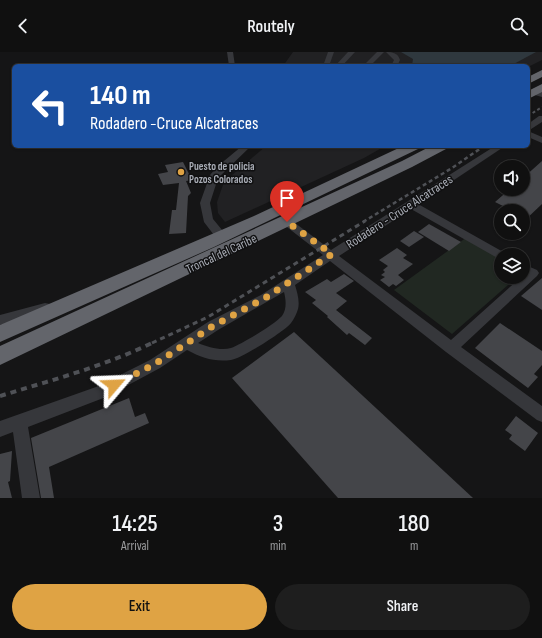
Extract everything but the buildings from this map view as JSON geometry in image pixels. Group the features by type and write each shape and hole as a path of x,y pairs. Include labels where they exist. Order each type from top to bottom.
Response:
{"highway":[{"path":"530,80 542,73"},
{"name":"Troncal del Caribe","path":"0,334 221,236 363,171 409,148"},
{"name":"Troncal del Caribe","path":"0,356 287,222 437,148"}],"street":[{"path":"230,52 232,64"},
{"path":"327,64 331,52"},
{"path":"340,64 352,52"},
{"path":"368,64 381,52"},
{"path":"389,52 396,57 397,60 395,64"},
{"path":"530,127 542,118"},
{"path":"530,135 542,140"},
{"path":"221,236 208,220 205,204 213,177 221,168 245,148"},
{"name":"Rodadero - Cruce Alcatraces","path":"0,429 101,392 155,364 213,326 265,298 498,148"},
{"path":"410,204 494,252"},
{"path":"287,222 332,254 451,348 542,415"},
{"path":"187,344 208,354 232,354 258,340 286,320 292,308 292,298 288,283"},
{"path":"451,348 521,284"},
{"path":"0,320 77,301"},
{"path":"19,423 31,498"}],"shaded area":[{"path":"293,52 542,52 542,60 530,66 530,64 284,64"},
{"path":"401,52 536,52 514,64 412,64 413,59"},
{"path":"264,148 382,148 364,158 225,222 218,213 217,202 224,182"},
{"path":"467,237 494,252 494,284 509,284 452,334 394,290"}],"railway":[{"path":"530,115 542,107"},
{"path":"363,222 452,168 481,148"},
{"path":"152,343 208,317 365,221"},
{"path":"0,396 117,358 154,342"}],"place":[{"name":"Puesto de policia Pozos Colorados","path":"181,172"}],"route":[{"path":"114,385 155,364 213,326 265,298 332,254 287,222"}]}
